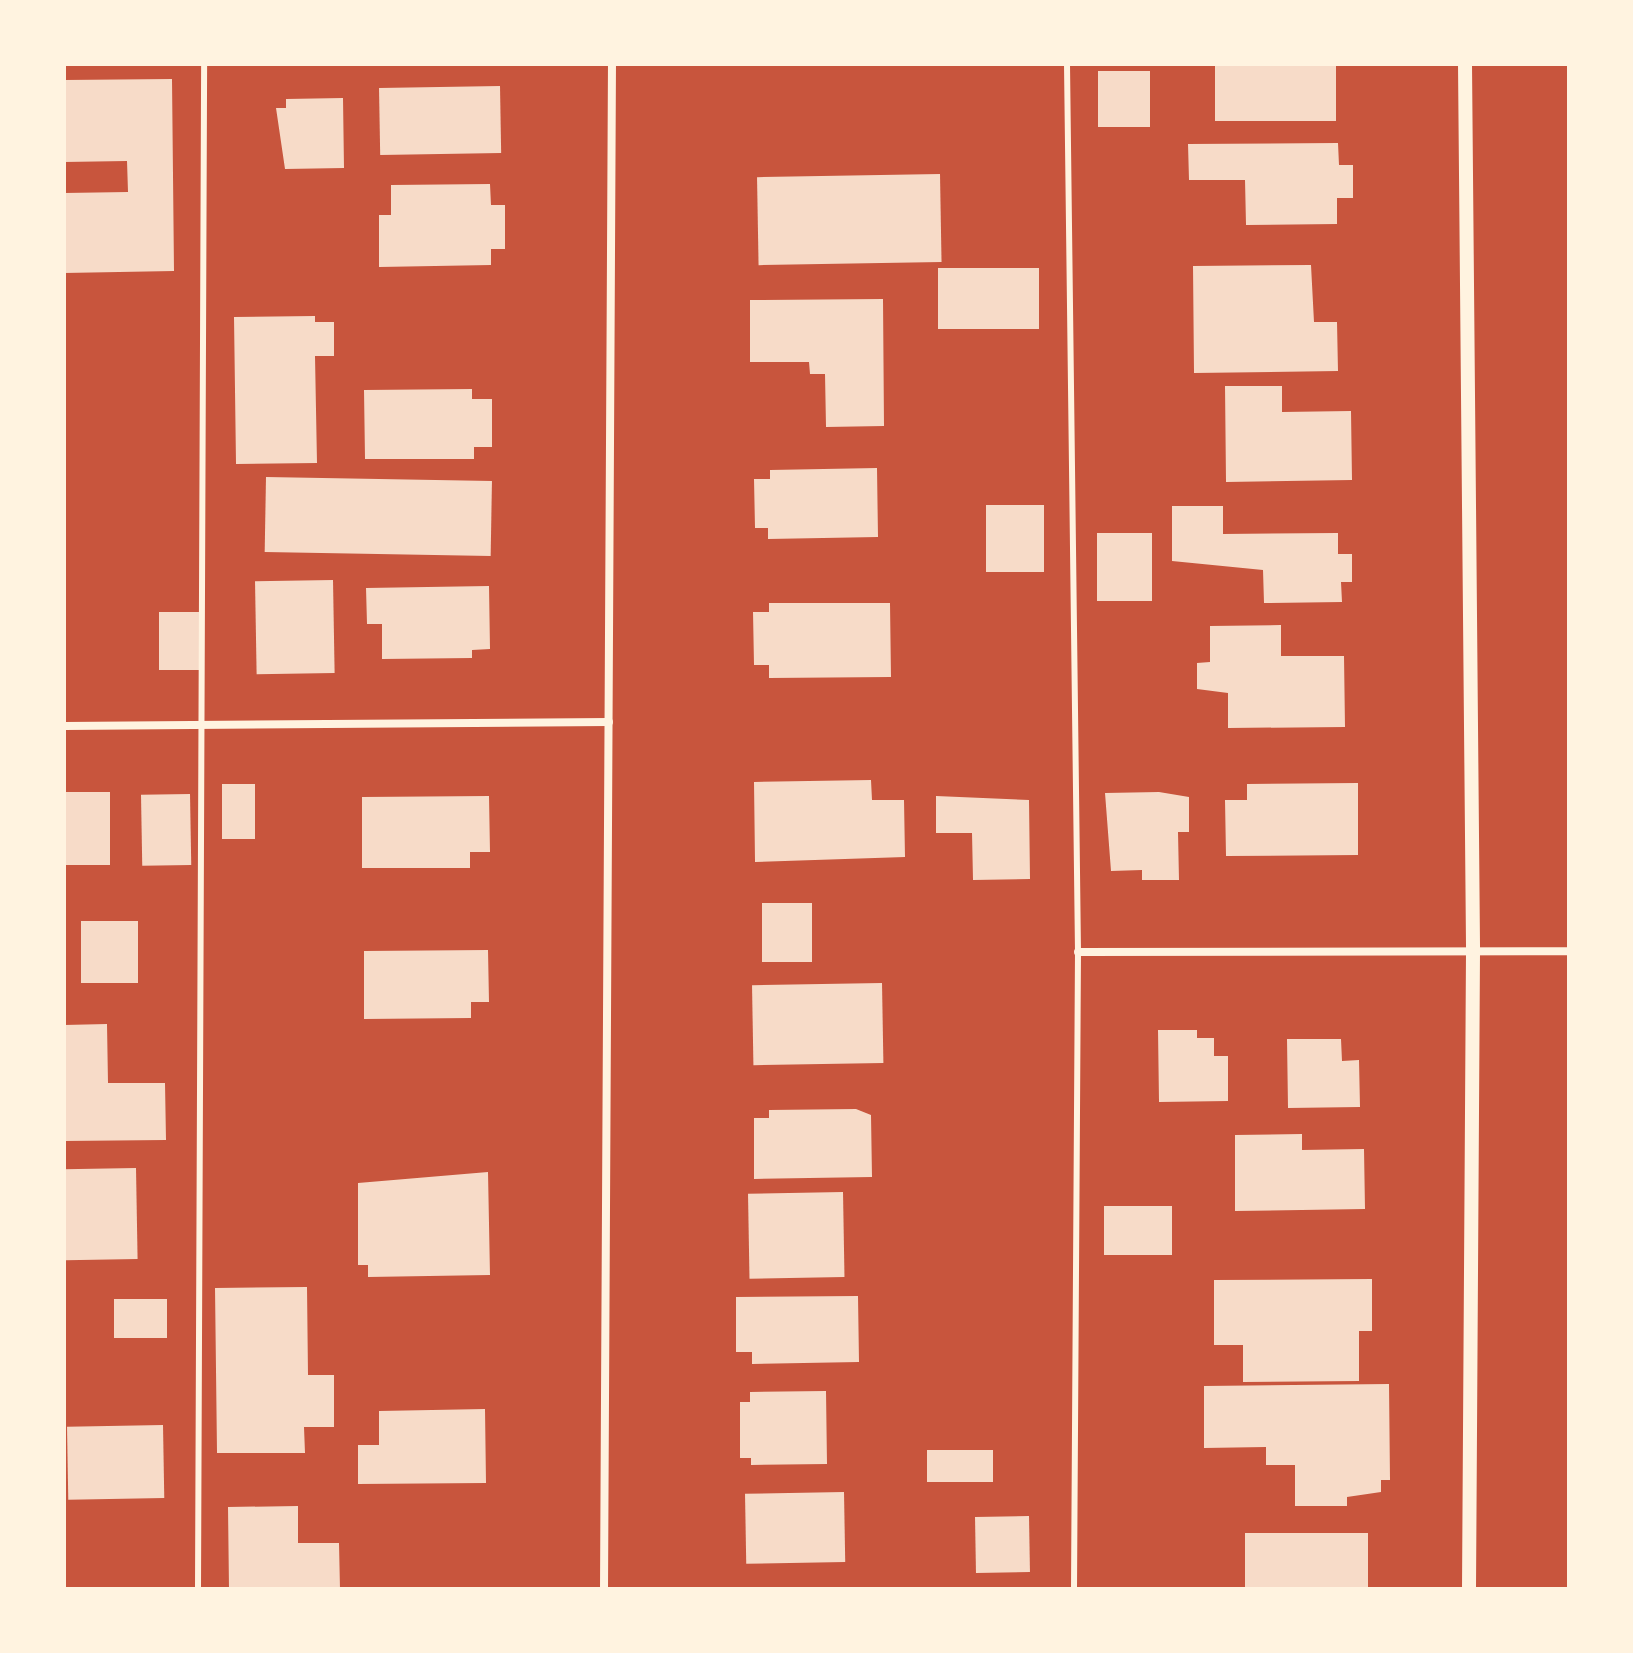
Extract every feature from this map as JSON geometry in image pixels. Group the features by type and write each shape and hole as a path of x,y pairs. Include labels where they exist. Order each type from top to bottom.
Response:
{"street":[{"path":"604,1589 612,64"},
{"path":"1465,64 1473,953 1469,1589"},
{"path":"64,726 609,722"},
{"path":"1078,952 1569,951"}],"lane":[{"path":"198,1589 204,64"},
{"path":"1067,64 1078,952 1074,1589"}],"building":[{"path":"1215,64 1336,64 1336,121 1215,121"},
{"path":"1098,71 1150,71 1150,127 1098,127"},
{"path":"172,79 174,271 64,273 64,193 128,192 127,161 64,162 64,80"},
{"path":"500,86 501,153 380,155 379,88"},
{"path":"343,98 344,168 285,169 276,108 286,108 286,99"},
{"path":"1338,143 1339,165 1353,165 1353,198 1337,198 1337,224 1246,225 1245,180 1189,180 1188,144"},
{"path":"940,174 942,262 759,265 757,177"},
{"path":"490,184 491,205 505,205 505,249 491,249 491,265 379,267 379,215 391,215 391,185"},
{"path":"1311,265 1314,322 1337,322 1338,371 1194,373 1193,266"},
{"path":"938,268 1039,268 1039,329 938,329"},
{"path":"883,299 884,426 826,427 825,374 810,374 809,362 750,362 750,300"},
{"path":"315,316 315,322 334,322 334,356 315,356 317,463 236,464 234,317"},
{"path":"1225,386 1282,386 1282,412 1351,411 1352,480 1226,482"},
{"path":"472,389 472,399 492,399 492,447 474,447 474,459 365,459 364,390"},
{"path":"877,468 878,537 768,539 768,528 755,528 754,479 770,479 770,470"},
{"path":"266,477 492,481 491,556 265,552"},
{"path":"986,505 1044,505 1044,572 986,572"},
{"path":"1172,506 1223,506 1223,534 1338,533 1338,554 1352,554 1352,582 1341,582 1342,602 1264,603 1263,570 1172,561"},
{"path":"1097,533 1152,533 1152,601 1097,601"},
{"path":"333,580 335,673 257,674 255,581"},
{"path":"489,586 490,649 472,650 472,658 382,659 382,624 367,624 366,588"},
{"path":"769,603 890,603 891,677 769,678 769,665 754,665 753,612 769,612"},
{"path":"159,612 200,612 200,670 159,670"},
{"path":"1281,625 1281,656 1344,656 1345,727 1228,728 1228,693 1197,689 1197,663 1210,662 1210,626"},
{"path":"871,780 872,800 904,800 905,857 755,862 754,782"},
{"path":"1358,783 1358,855 1226,856 1225,800 1247,800 1247,784"},
{"path":"222,784 255,784 255,839 222,839"},
{"path":"64,792 110,792 110,865 64,865"},
{"path":"1159,792 1189,797 1189,832 1178,832 1179,880 1142,880 1142,870 1111,871 1105,793"},
{"path":"190,794 191,865 142,866 141,795"},
{"path":"489,796 490,852 470,852 470,868 362,868 362,797"},
{"path":"936,796 1029,800 1030,879 973,880 972,833 936,833"},
{"path":"762,903 812,903 812,962 762,962"},
{"path":"81,921 138,921 138,983 81,983"},
{"path":"488,950 489,1002 471,1002 471,1018 364,1019 364,951"},
{"path":"882,983 883,1063 753,1065 752,985"},
{"path":"107,1024 108,1083 165,1083 166,1140 64,1141 64,1025"},
{"path":"1158,1030 1197,1030 1197,1038 1214,1038 1214,1056 1228,1056 1228,1101 1159,1102"},
{"path":"1287,1039 1341,1039 1342,1061 1359,1060 1360,1107 1288,1108"},
{"path":"856,1109 871,1115 872,1177 754,1179 754,1118 769,1118 769,1110"},
{"path":"1302,1134 1302,1150 1364,1149 1365,1209 1235,1211 1235,1135"},
{"path":"136,1168 138,1259 66,1260 64,1169"},
{"path":"488,1172 490,1275 368,1277 368,1265 358,1265 358,1183"},
{"path":"843,1192 844,1277 749,1279 748,1194"},
{"path":"1104,1206 1172,1206 1172,1255 1104,1255"},
{"path":"1372,1279 1372,1331 1359,1331 1359,1381 1243,1382 1243,1345 1214,1345 1214,1280"},
{"path":"307,1287 308,1375 334,1375 334,1427 304,1427 305,1453 217,1453 215,1288"},
{"path":"858,1296 859,1362 752,1364 752,1352 736,1352 736,1297"},
{"path":"114,1299 167,1299 167,1338 114,1338"},
{"path":"1389,1384 1390,1480 1381,1480 1381,1492 1347,1497 1347,1506 1295,1506 1295,1465 1266,1465 1266,1447 1204,1448 1204,1386"},
{"path":"826,1391 827,1464 751,1465 751,1458 740,1458 740,1402 750,1402 750,1392"},
{"path":"485,1409 486,1483 358,1484 358,1445 379,1445 379,1411"},
{"path":"163,1425 164,1498 68,1500 67,1427"},
{"path":"927,1450 993,1450 993,1482 927,1482"},
{"path":"844,1492 845,1562 746,1564 745,1494"},
{"path":"298,1506 298,1543 339,1543 340,1589 229,1589 228,1507"},
{"path":"1029,1516 1030,1572 976,1573 975,1517"},
{"path":"1245,1533 1368,1533 1368,1589 1245,1589"}]}
